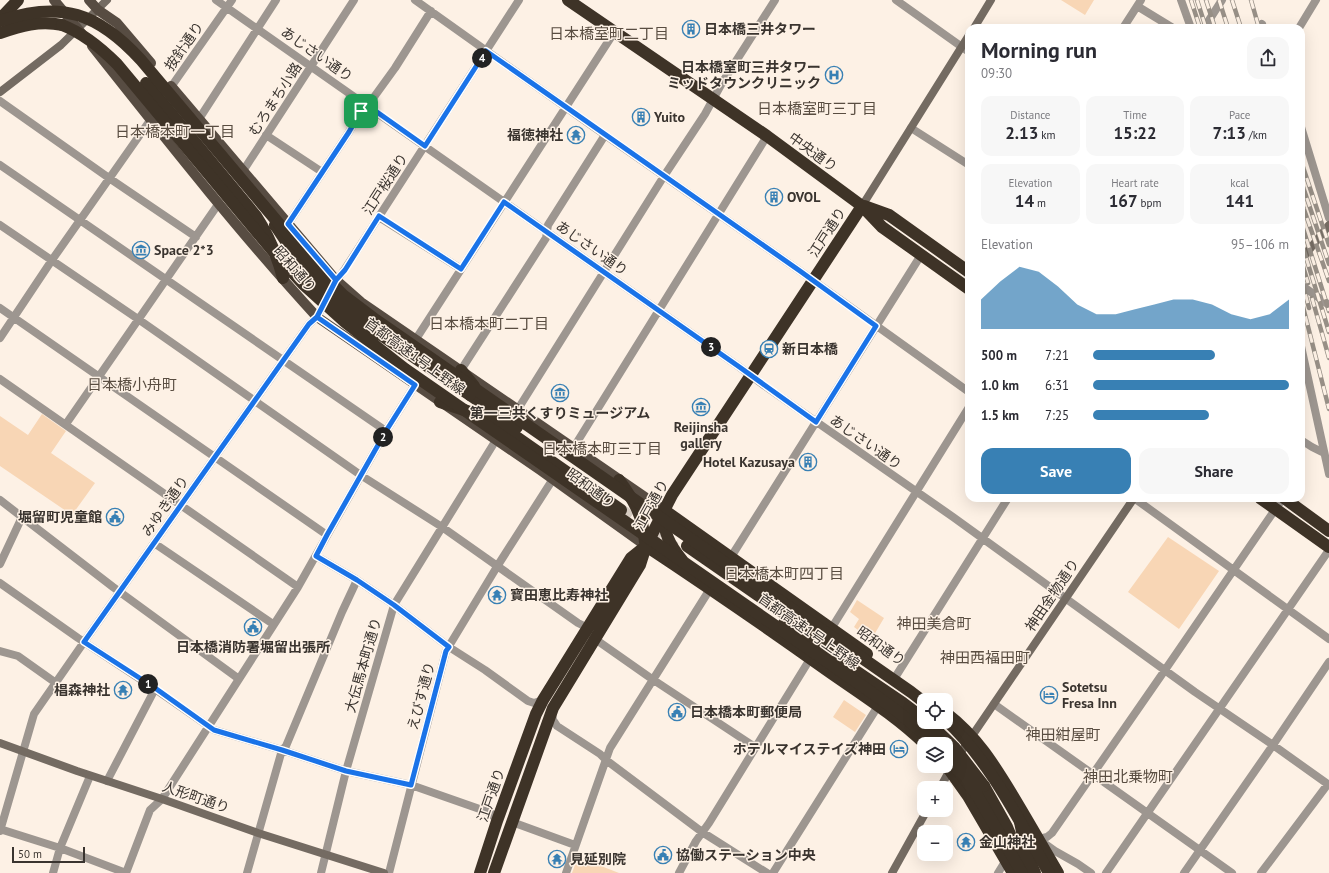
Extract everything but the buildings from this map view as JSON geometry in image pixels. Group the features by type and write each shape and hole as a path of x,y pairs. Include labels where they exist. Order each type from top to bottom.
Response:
{"highway":[{"path":"0,20 18,0"},
{"name":"中央通り","path":"568,0 766,136 862,206 882,227 965,286"},
{"name":"首都高速1号上野線","path":"0,20 28,12 54,10 78,14 102,25 121,39 133,51 251,200 331,283 357,306 917,697"},
{"name":"首都高速1号上野線","path":"0,33 36,24 50,23 62,25 89,40 117,64 272,250 324,304 365,339 511,444 879,698 914,724 928,737"},
{"path":"62,25 89,35 100,41 120,56 251,200 324,291 359,320 507,420 623,507 502,427 476,414 440,402"},
{"path":"251,200 273,246 283,278"},
{"name":"中央通り","path":"862,206 889,216 965,269"},
{"name":"江戸通り","path":"494,873 553,708 640,564 646,546 672,495 862,206"},
{"path":"461,370 484,397 507,420"},
{"path":"620,480 633,499 642,520 646,546"},
{"path":"1265,502 1329,548"},
{"path":"1289,502 1329,531"},
{"path":"664,510 663,523 667,538 682,560 706,586"},
{"name":"昭和通り","path":"664,510 920,693"},
{"name":"江戸通り","path":"480,873 536,714 543,700 631,558 646,546"},
{"name":"昭和通り","path":"646,546 878,706 918,737"},
{"path":"867,655 801,625 685,549 796,631 917,714"},
{"path":"796,631 838,678"},
{"path":"953,719 972,736 989,757 1058,873"},
{"path":"953,728 985,765 1015,813 1049,873"},
{"path":"935,729 954,747 984,786 1007,827 1026,873"},
{"path":"961,752 984,798 992,824 994,839"},
{"path":"953,764 977,795 1022,873"},
{"path":"952,773 968,796 1013,873"},
{"path":"1016,801 1026,851 1035,873"}],"main road":[{"name":"昭和通り","path":"54,0 219,203 317,317 553,479 646,546"},
{"name":"昭和通り","path":"89,0 98,10 117,23 336,280 361,302 664,510"}],"street":[{"path":"0,92 61,45 107,0"},
{"name":"あじさい通り","path":"216,0 659,310 916,493 953,517 1219,709 1273,745 1328,785"},
{"name":"按針通り","path":"171,87 232,0"},
{"path":"199,119 276,0"},
{"name":"むろまち小路","path":"243,171 354,0"},
{"path":"415,0 965,389"},
{"name":"江戸桜通り","path":"336,280 345,270 519,0"},
{"path":"518,409 775,0"},
{"path":"896,0 965,48"},
{"path":"976,24 991,0"},
{"path":"1181,0 1190,24"},
{"path":"1207,24 1222,0"},
{"path":"1301,24 1316,0"},
{"path":"1126,24 1139,3 1168,24"},
{"path":"288,224 361,111 395,68 431,11"},
{"path":"416,339 615,32"},
{"name":"江戸通り","path":"862,206 911,128 965,50"},
{"path":"0,101 196,237"},
{"path":"0,338 52,260 151,120"},
{"path":"911,128 965,162"},
{"path":"266,135 322,172"},
{"path":"461,370 546,238 548,225 605,135"},
{"path":"574,447 766,136"},
{"path":"1305,140 1329,218"},
{"path":"0,165 386,431"},
{"path":"66,424 219,203"},
{"path":"379,216 461,269"},
{"path":"0,225 138,319 362,476 442,527 498,565 578,623 588,628"},
{"path":"1305,255 1329,225"},
{"path":"731,558 921,255"},
{"name":"みゆき通り","path":"0,830 34,714 254,400 309,324 317,317 336,280"},
{"path":"1305,288 1329,305"},
{"path":"0,308 327,535"},
{"path":"1305,365 1329,474"},
{"path":"0,379 298,587"},
{"path":"0,830 60,848 126,873 150,810 162,798 298,587 362,476 386,431 415,385"},
{"path":"831,629 965,413"},
{"name":"大伝馬本町通り","path":"321,873 346,771 394,605 496,440"},
{"path":"1305,443 1324,453"},
{"name":"えびす通り","path":"389,873 444,659 449,647 498,565 553,479"},
{"path":"0,500 239,679"},
{"path":"896,676 1005,502"},
{"name":"神田金物通り","path":"953,762 1131,502"},
{"path":"1140,502 1329,639"},
{"path":"1039,839 1052,833 1166,670 1280,502"},
{"path":"0,564 22,517"},
{"path":"154,543 274,624"},
{"path":"1106,873 1288,610 1329,548"},
{"path":"316,556 357,580 394,605 449,647 485,670 528,701 534,703 543,700"},
{"path":"247,873 282,750 286,746 342,612 357,580"},
{"path":"0,583 84,642 155,688 214,730 346,771 411,785 491,813 497,822"},
{"path":"566,873 610,748 706,586"},
{"path":"596,638 652,679 755,747"},
{"path":"0,652 18,656 56,682"},
{"path":"679,873 702,832 810,659"},
{"path":"1184,873 1329,662"},
{"path":"107,781 155,688"},
{"path":"994,704 1232,873"},
{"path":"773,873 878,706"},
{"path":"553,708 551,715 557,726 600,754 702,832 767,873"},
{"name":"人形町通り","path":"0,743 90,776 162,798 258,833 384,873"},
{"path":"53,873 60,848 90,776"},
{"path":"1261,873 1328,785"},
{"path":"892,873 923,817"},
{"path":"512,822 575,844"},
{"path":"1039,839 1055,851 1091,873"},
{"path":"998,873 1006,860"}],"shaded area":[{"path":"1061,0 1094,0 1085,15"},
{"path":"42,414 66,431 51,453 95,483 72,515 0,466 0,416 28,435"},
{"path":"1168,537 1219,571 1179,629 1128,592"},
{"path":"857,600 884,618 871,640 854,627 859,619 850,612"},
{"path":"844,700 866,715 855,732 833,717"},
{"path":"578,857 619,873 572,873"}],"tunnel":[{"path":"621,510 675,548"}],"railway":[{"path":"1191,0 1199,24"},
{"path":"1197,0 1205,24"},
{"path":"1206,0 1214,24"},
{"path":"1219,0 1227,24"},
{"path":"1232,0 1240,24"},
{"path":"1251,0 1258,24"},
{"path":"1305,173 1329,245"},
{"path":"1305,193 1329,264"},
{"path":"1305,212 1329,281"},
{"path":"1305,235 1329,311"},
{"path":"1305,254 1329,332"},
{"path":"1305,273 1308,283"},
{"path":"1305,292 1309,308"},
{"path":"1312,298 1329,358"},
{"path":"1305,315 1329,409"}],"place":[{"name":"日本橋三井タワー","path":"691,29"},
{"name":"日本橋室町三井タワー ミッドタウンクリニック","path":"834,75"},
{"name":"Yuito","path":"641,117"},
{"name":"福徳神社","path":"576,135"},
{"name":"OVOL","path":"774,197"},
{"name":"Space 2*3","path":"141,250"},
{"name":"新日本橋","path":"769,349"},
{"name":"第一三共くすりミュージアム","path":"560,393"},
{"name":"Reijinsha gallery","path":"701,407"},
{"name":"Hotel Kazusaya","path":"808,462"},
{"name":"堀留町児童館","path":"115,517"},
{"name":"寳田恵比寿神社","path":"497,595"},
{"name":"日本橋消防署堀留出張所","path":"253,627"},
{"name":"椙森神社","path":"123,690"},
{"name":"Sotetsu Fresa Inn","path":"1049,695"},
{"name":"日本橋本町郵便局","path":"677,712"},
{"name":"ホテルマイステイズ神田","path":"899,749"},
{"name":"金山神社","path":"966,842"},
{"name":"協働ステーション中央","path":"663,855"},
{"name":"見延別院","path":"557,859"}],"district":[{"name":"日本橋室町二丁目","path":"609,34"},
{"name":"日本橋室町三丁目","path":"817,109"},
{"name":"日本橋本町一丁目","path":"175,132"},
{"name":"日本橋本町二丁目","path":"489,324"},
{"name":"日本橋小舟町","path":"132,385"},
{"name":"日本橋本町三丁目","path":"602,449"},
{"name":"日本橋本町四丁目","path":"784,574"},
{"name":"神田美倉町","path":"934,624"},
{"name":"神田西福田町","path":"985,658"},
{"name":"神田紺屋町","path":"1063,735"},
{"name":"神田北乗物町","path":"1128,777"}],"route":[{"path":"361,111 349,132 288,224 336,280 317,317 309,324 254,400 84,642 155,688 214,730 346,771 411,785 446,651 449,647 394,605 357,580 316,556 386,431 415,385 317,317 336,280 345,270 379,216 461,269 504,202 816,422 876,326 486,51 425,146 367,105 361,111"}]}
